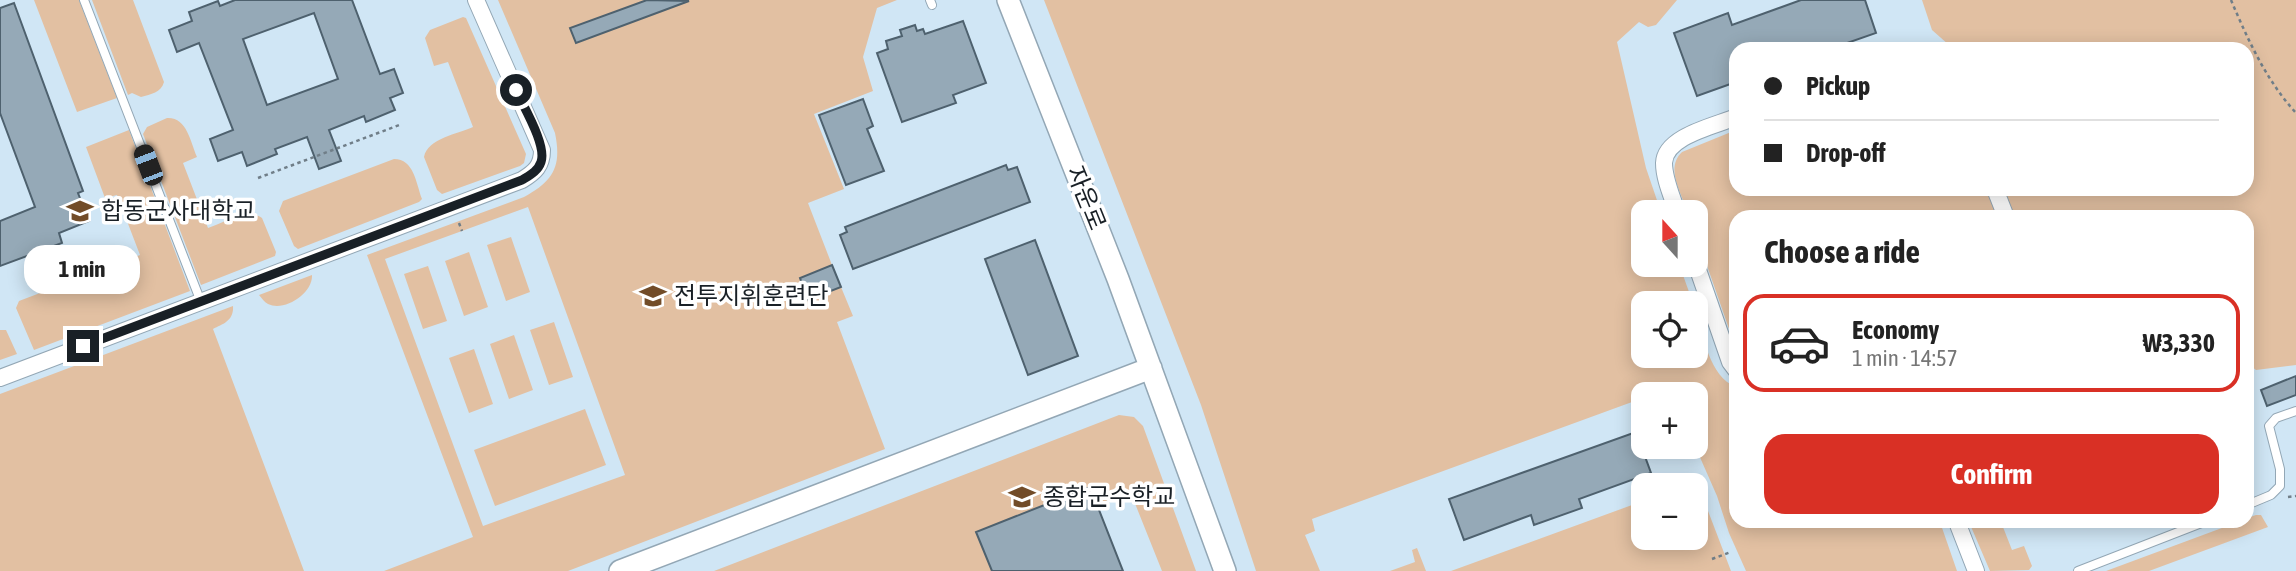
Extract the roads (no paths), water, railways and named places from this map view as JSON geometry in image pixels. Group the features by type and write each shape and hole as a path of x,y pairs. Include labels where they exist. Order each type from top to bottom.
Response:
{"street":[{"path":"0,378 522,180 535,172 542,161 542,150 475,0"},
{"name":"자운로","path":"1008,0 1118,279 1225,571"},
{"path":"1674,200 1664,165 1670,148 1679,139 1729,120"},
{"path":"1701,277 1729,359"},
{"path":"620,571 1150,368"},
{"path":"1959,528 1976,571"}],"lane":[{"path":"85,0 201,302"},
{"path":"2254,502 2271,495 2280,486 2280,469 2269,426 2276,418 2296,411"},
{"path":"2078,571 2189,528"}],"place":[{"name":"합동군사대학교","path":"80,211"},
{"name":"전투지휘훈련단","path":"653,296"},
{"name":"종합군수학교","path":"1022,497"}]}
